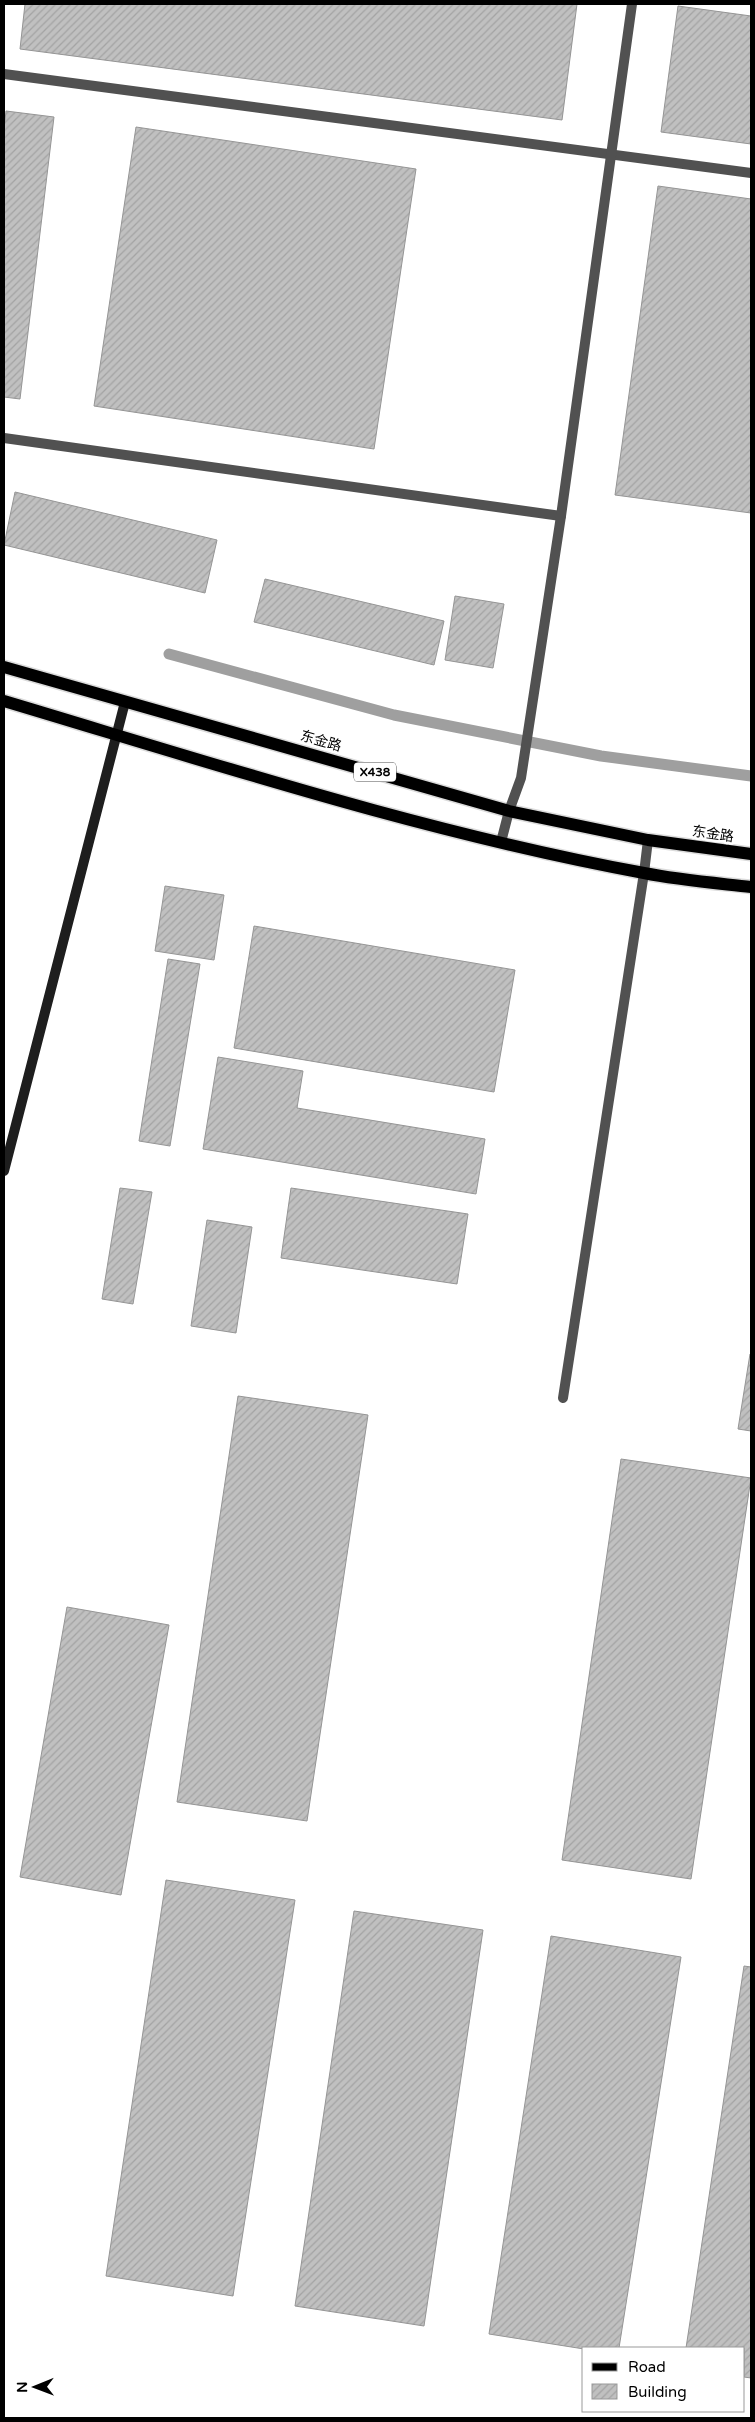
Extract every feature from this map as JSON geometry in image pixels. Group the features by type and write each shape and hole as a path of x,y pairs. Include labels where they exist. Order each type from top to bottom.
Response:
{"main road":[{"name":"东金路","path":"4,667 509,811 648,840 751,854"},
{"path":"4,701 319,795 501,842 644,873 751,887"},
{"path":"4,1170 125,702"}],"lane":[{"path":"501,842 509,811 521,778 533,703 561,516 632,4"},
{"path":"4,74 751,173"},
{"path":"4,438 561,516"},
{"path":"563,1398 648,840"}],"building":[{"path":"25,4 577,4 562,120 20,49"},
{"path":"678,6 751,16 751,144 661,132"},
{"path":"6,111 54,117 20,399 4,397 4,129"},
{"path":"136,127 416,169 374,449 94,406"},
{"path":"658,186 751,199 751,513 615,495"},
{"path":"15,492 217,540 205,593 4,545"},
{"path":"265,579 444,621 434,665 254,622"},
{"path":"455,596 504,604 493,668 445,660"},
{"path":"165,886 224,895 214,960 155,951"},
{"path":"254,926 515,970 494,1092 234,1048"},
{"path":"168,959 200,964 170,1146 139,1141"},
{"path":"218,1057 303,1071 297,1108 485,1139 476,1194 203,1149"},
{"path":"120,1188 152,1192 133,1304 102,1299"},
{"path":"291,1188 468,1214 457,1284 281,1258"},
{"path":"207,1220 252,1227 236,1333 191,1326"},
{"path":"751,1354 751,1431 738,1429"},
{"path":"238,1396 368,1415 307,1821 177,1802"},
{"path":"621,1459 751,1478 691,1879 562,1860"},
{"path":"67,1607 169,1625 121,1895 20,1877"},
{"path":"166,1880 295,1900 233,2296 106,2276"},
{"path":"354,1911 483,1930 424,2326 295,2306"},
{"path":"551,1936 681,1957 619,2347 582,2347 582,2349 489,2334"},
{"path":"744,1966 751,1967 751,2378 745,2377 745,2347 686,2347"}],"waterway":[{"path":"169,654 394,715 601,756 751,776"}]}
